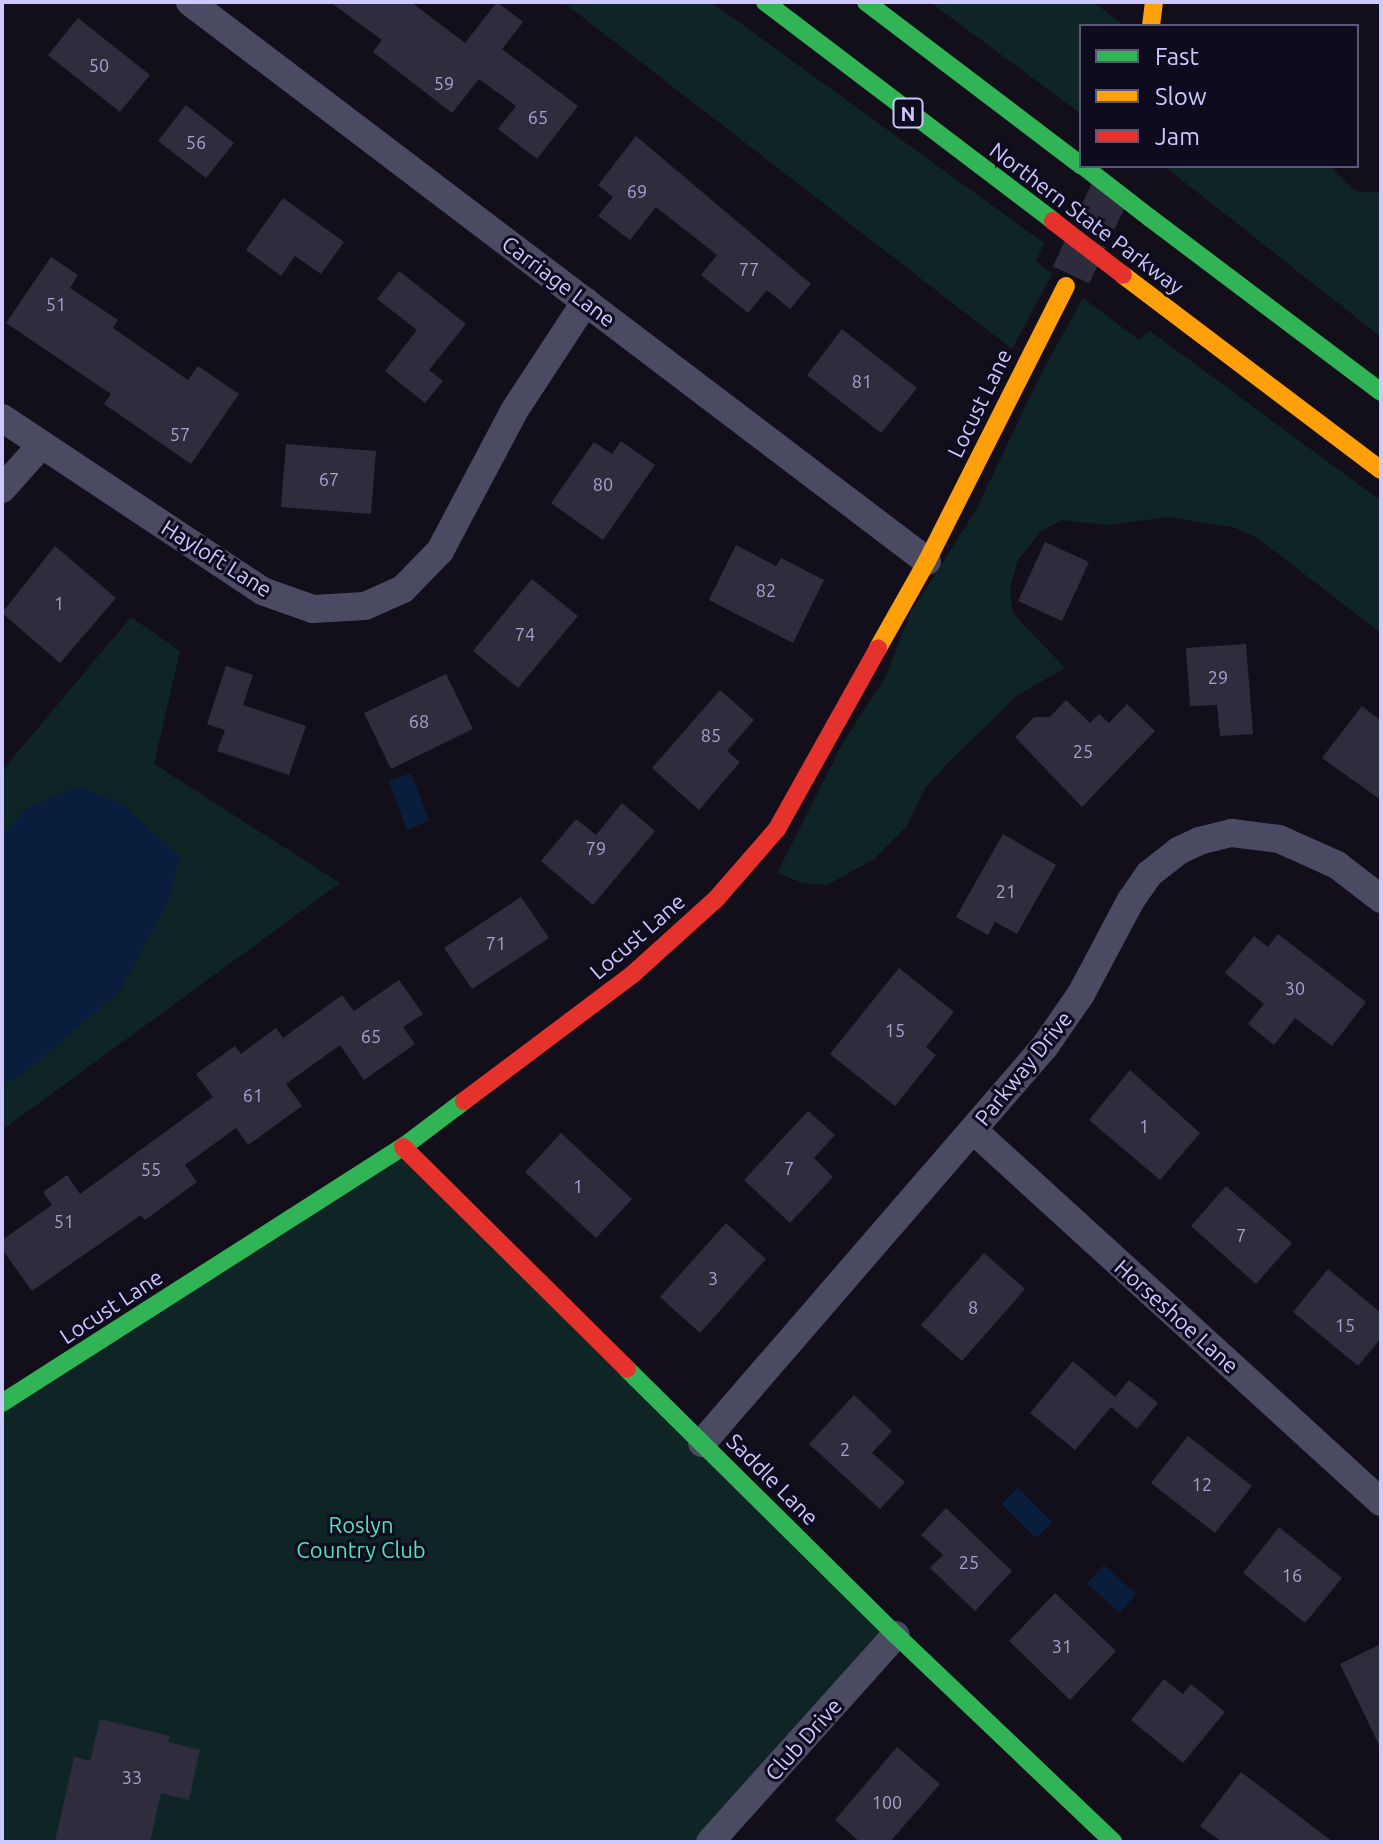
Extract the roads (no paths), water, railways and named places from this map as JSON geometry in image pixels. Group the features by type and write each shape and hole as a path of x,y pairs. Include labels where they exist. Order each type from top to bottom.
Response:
{"main road":[{"name":"Northern State Parkway","path":"765,2 1381,470"},
{"name":"Northern State Parkway","path":"866,2 1079,163"},
{"path":"1151,24 1154,2"},
{"name":"Northern State Parkway","path":"1086,168 1381,392"},
{"name":"Locust Lane","path":"2,1403 403,1147 633,974 717,898 777,829 927,561 1066,286"},
{"name":"Saddle Lane","path":"403,1147 896,1635 1113,1842"}],"street":[{"name":"Carriage Lane","path":"190,2 927,561"},
{"name":"Hayloft Lane","path":"2,418 262,591 313,609 365,606 403,589 440,551 514,411 586,301"},
{"path":"2,489 41,445"},
{"name":"Parkway Drive","path":"702,1443 1066,1018 1131,900 1149,874 1178,851 1199,841 1232,833 1279,839 1337,865 1381,899"},
{"name":"Horseshoe Lane","path":"973,1130 1381,1502"},
{"name":"Club Drive","path":"710,1842 896,1635"}],"water":[{"path":"411,773 429,821 407,830 389,781"},
{"path":"78,786 122,804 180,856 168,902 120,991 26,1072 2,1086 2,836 26,808"},
{"path":"1018,1488 1052,1522 1036,1538 1002,1504"},
{"path":"1104,1565 1136,1594 1120,1613 1087,1583"}],"tunnel":[{"path":"1071,275 1121,168"}],"park label":[{"name":"Roslyn Country Club","path":"361,1536"}]}
